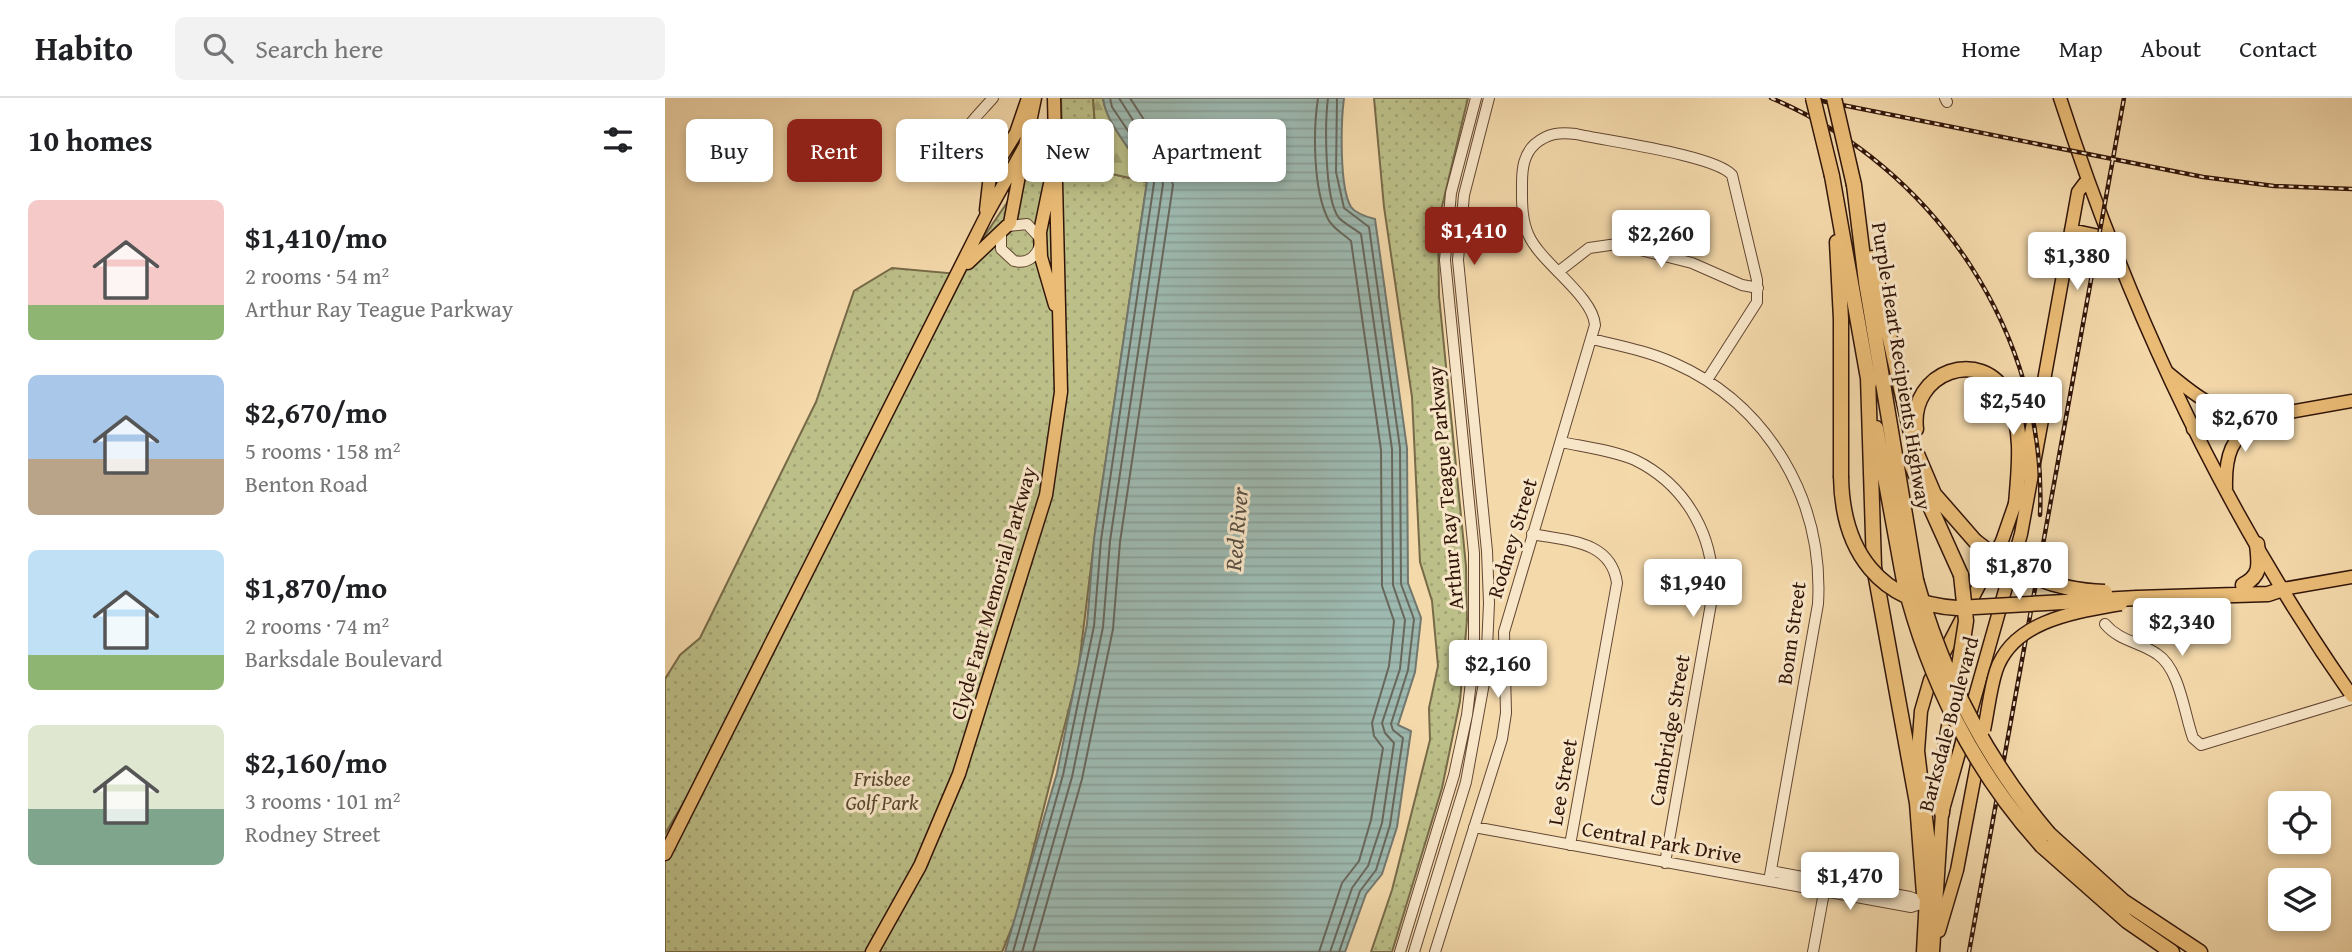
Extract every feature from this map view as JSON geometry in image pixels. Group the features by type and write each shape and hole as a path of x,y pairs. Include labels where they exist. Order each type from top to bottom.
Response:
{"highway":[{"name":"Purple Heart Recipients Highway","path":"1813,98 1833,182 1868,377 1910,581 1934,640 1959,696 2005,778 2046,840 2105,904 2172,952"},
{"name":"Purple Heart Recipients Highway","path":"1834,98 1854,185 1910,581"},
{"path":"1833,182 1841,319 1843,517 1853,544 1873,572 1904,596 1938,607 1957,608 2156,596 2268,594 2283,589"},
{"path":"1854,185 1914,447 1934,494 1975,541 2016,570 2056,586 2094,592 2139,597 2243,585 2283,589"},
{"path":"1886,325 1907,456 1961,575 1966,621 1945,750 1942,813"},
{"path":"1949,511 1920,441 1915,418 1916,406 1929,384 1954,371 1968,370 1991,377 2009,399 2019,442 2016,504"},
{"path":"1868,377 1874,567 1917,803 1932,902"},
{"path":"2243,585 2253,580 2259,570 2257,544"},
{"name":"Purple Heart Recipients Highway","path":"2046,840 2123,901 2200,952"}],"main road":[{"path":"1008,146 1016,133 1028,98"},
{"path":"1031,119 1035,98"},
{"name":"Clyde Fant Memorial Parkway","path":"872,952 936,832 979,711 1046,495 1060,405 1061,357 1054,98"},
{"path":"2060,98 2108,238 2162,368 2226,491 2283,589 2352,697"},
{"path":"1055,117 1051,183 1040,242 1052,293 1061,357"},
{"path":"665,854 983,222 1022,151"},
{"path":"958,274 984,245 1005,230 1014,214 1022,165"},
{"name":"Barksdale Boulevard","path":"1932,902 1929,843 1918,751 1920,711 1930,680 1992,562 2016,504 2037,401 2043,386 2078,192 2087,180"},
{"path":"983,222 991,182"},
{"path":"2071,230 2108,238"},
{"path":"2064,267 2075,252 2089,245 2102,247 2115,255"},
{"path":"2162,368 2188,390 2218,408 2262,416"},
{"name":"Barksdale Boulevard","path":"1923,952 1932,902 1942,813 2021,534 2044,409 2043,386"},
{"path":"2193,429 2352,401"},
{"path":"2226,491 2226,464 2231,446 2242,430 2262,416"},
{"path":"2283,589 2352,577"},
{"path":"1934,952 1932,902 1957,870 1996,671 2002,657 2019,637 2045,623 2139,597"},
{"path":"665,840 695,793"}],"street":[{"path":"973,119 993,98"},
{"name":"Arthur Ray Teague Parkway","path":"1400,952 1454,775 1465,726 1474,657 1474,553 1445,253 1451,193 1476,98"},
{"name":"Arthur Ray Teague Parkway","path":"1414,952 1463,796 1475,743 1486,672 1489,611 1487,551 1458,260 1464,195 1489,98"},
{"path":"1592,340 1595,325 1593,314 1527,233 1522,212 1522,169 1529,151 1538,142 1553,134 1566,133 1685,156 1729,171 1735,185 1758,288 1755,309 1707,380"},
{"path":"1027,224 1040,242 1032,258 1014,261 1000,248 1005,230 1027,224"},
{"path":"1557,272 1589,248 1609,243 1679,259 1746,286 1758,288"},
{"name":"Bonn Street","path":"1592,340 1652,354 1707,380 1754,419 1783,458 1808,510 1818,561 1816,623 1770,876"},
{"name":"Rodney Street","path":"1435,952 1504,733 1503,639 1532,534 1592,340"},
{"name":"Cambridge Street","path":"1561,442 1619,454 1661,476 1691,509 1708,545 1713,570 1712,598 1665,863"},
{"name":"Lee Street","path":"1532,534 1597,549 1613,567 1617,583 1570,845"},
{"path":"2105,624 2116,635 2158,654 2169,666 2193,738 2201,745 2352,697"},
{"name":"Central Park Drive","path":"1474,827 1704,872 1770,876 1910,907 1932,902"},
{"path":"1813,952 1825,887"}],"green space":[{"name":"Frisbee Golf Park","path":"1061,98 1093,98 1094,119 1062,119"},
{"path":"1093,98 1103,98 1110,119 1094,119"},
{"path":"1374,98 1468,98 1438,223 1439,296 1466,566 1467,620 1460,701 1442,788 1392,952 1371,952 1392,890 1430,740 1429,708 1438,666 1432,601 1420,562 1412,397 1384,207"},
{"path":"1114,126 1128,149 1128,178 1114,174"},
{"name":"Frisbee Golf Park","path":"1114,174 1128,178 1128,182 1147,182 1096,526 1078,673 1016,917 1002,952 665,952 665,858 981,241 1022,181 1114,182"},
{"path":"892,268 959,274 704,768 665,834 665,679 680,655 700,638 816,402 854,291"}],"water":[{"name":"Red River","path":"1103,98 1344,98 1342,154 1347,198 1356,212 1375,219 1407,448 1408,583 1421,618 1415,672 1398,725 1411,731 1397,827 1382,874 1366,894 1345,952 1005,952 1057,773 1087,624 1094,539 1147,182 1286,182 1286,119 1128,119 1128,148 1106,109"}],"railway":[{"path":"1771,98 1830,128 1883,167 1930,213 1970,265 2002,322 2024,384 2037,448 2040,515"},
{"path":"1807,98 2203,177 2274,186 2352,189"},
{"path":"1969,952 2124,98"}]}
